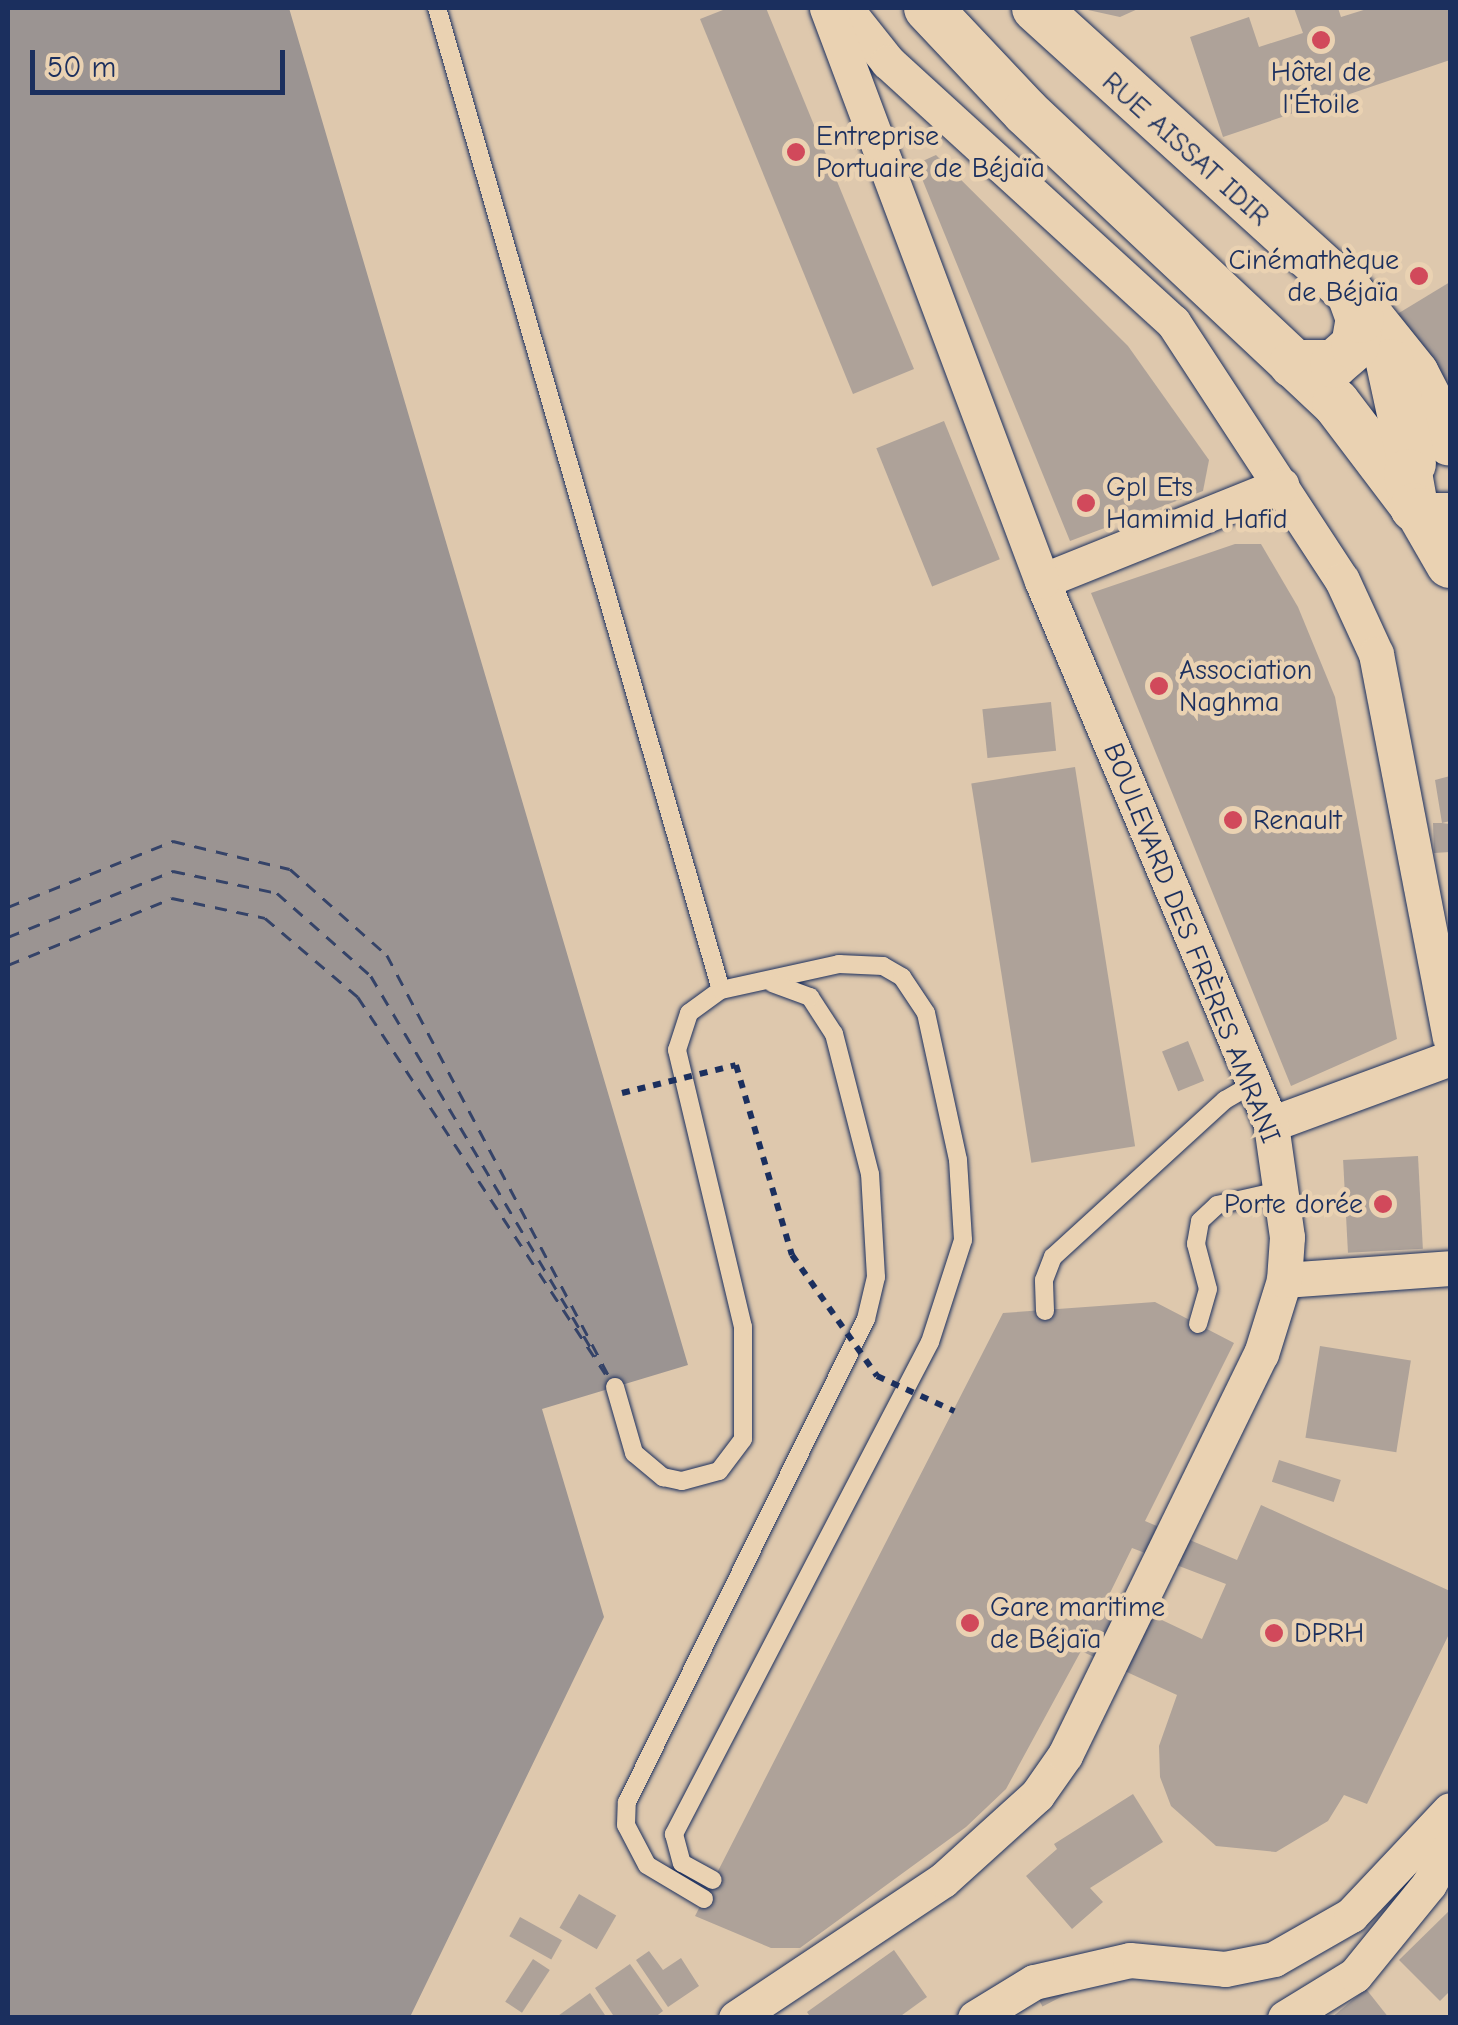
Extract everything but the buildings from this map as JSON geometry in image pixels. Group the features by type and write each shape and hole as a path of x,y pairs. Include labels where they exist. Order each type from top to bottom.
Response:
{"main road":[{"path":"928,8 1026,112 1293,364 1432,482 1450,564"},
{"name":"RUE AISSAT IDIR","path":"1036,8 1350,294 1381,331 1415,374 1432,482"},
{"path":"1293,364 1334,364 1356,346 1360,319 1350,294"},
{"path":"1336,403 1432,482"}],"street":[{"name":"BOULEVARD DES FRÈRES AMRANI","path":"736,2018 943,1880 1037,1795 1065,1754 1261,1354 1284,1280 1284,1190 1271,1124 1042,581 827,8"},
{"path":"845,8 888,62 1174,322 1342,580 1376,654 1450,1037"},
{"path":"1042,581 1281,485"},
{"path":"1271,1124 1450,1058"},
{"path":"1284,1280 1450,1268"},
{"path":"975,2018 1034,1982 1130,1960 1225,1969 1274,1959 1351,1915 1450,1810"},
{"path":"1286,2018 1355,1975 1429,1884 1450,1846"}],"lane":[{"path":"437,8 721,990"},
{"path":"615,1387 634,1453 663,1477 682,1481 719,1471 743,1440 742,1327 677,1050 689,1014 721,990 861,962 892,972 916,993 958,1160 963,1240 930,1342 674,1834 677,1857 713,1880"},
{"path":"704,1899 666,1878 634,1847 626,1825 634,1781 848,1356 876,1277 870,1174 834,1034 825,1014 800,992 769,982 747,985"},
{"path":"1045,1310 1044,1280 1053,1257 1225,1100 1254,1083"},
{"path":"1198,1324 1208,1289 1196,1244 1200,1221 1217,1205 1284,1190"}],"path":[{"path":"622,1093 736,1064 792,1255 877,1376 954,1411"}],"shaded area":[{"path":"8,8 289,8 688,1365 542,1409 604,1617 410,2017 8,2018"}],"ferry route":[{"path":"8,907 173,841 290,869 387,955 612,1382"},
{"path":"8,937 173,871 277,893 371,976 596,1356"},
{"path":"8,965 172,898 265,918 358,997 606,1374"}],"place":[{"name":"Hôtel de l'Étoile","path":"1321,40"},
{"name":"Entreprise Portuaire de Béjaïa","path":"796,152"},
{"name":"Cinémathèque de Béjaïa","path":"1419,276"},
{"name":"Gpl Ets Hamimid Hafid","path":"1086,503"},
{"name":"Association Naghma","path":"1159,686"},
{"name":"Renault","path":"1233,820"},
{"name":"Porte dorée","path":"1383,1204"},
{"name":"Gare maritime de Béjaïa","path":"970,1623"},
{"name":"DPRH","path":"1274,1633"}]}
